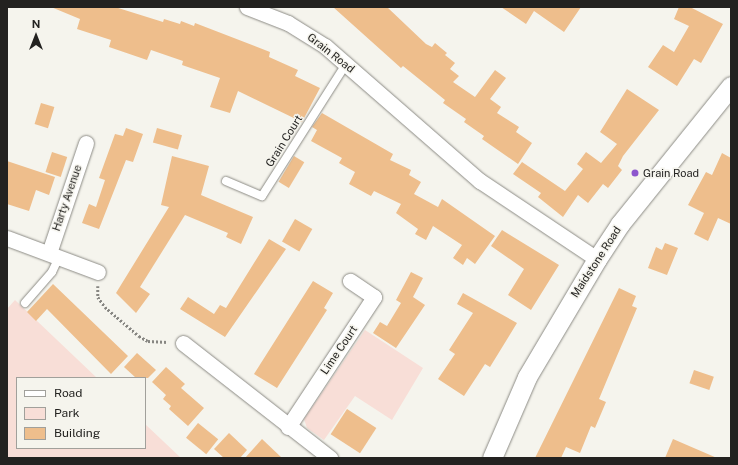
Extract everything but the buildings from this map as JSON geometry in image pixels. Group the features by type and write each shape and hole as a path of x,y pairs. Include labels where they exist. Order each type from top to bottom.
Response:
{"street":[{"name":"Grain Road","path":"247,7 307,34 346,64 480,181 597,259"},
{"name":"Maidstone Road","path":"492,458 527,376 597,259 620,224 731,86"},
{"name":"Harty Avenue","path":"54,255 86,143"},
{"path":"7,238 98,272"},
{"name":"Lime Court","path":"288,427 374,297 350,281"},
{"path":"183,342 288,427 330,458"}],"lane":[{"name":"Grain Court","path":"226,180 262,196 346,64"},
{"path":"25,303 52,272 54,255"}],"path":[{"path":"98,272 98,297 105,307 138,336 148,341 183,342"}],"green space":[{"path":"15,300 96,377 16,377 16,449 146,449 146,425 181,458 7,458 7,309"},
{"path":"365,330 423,368 392,420 355,396 324,440 307,428 304,419"}],"place":[{"name":"Grain Road","path":"635,173"}]}
